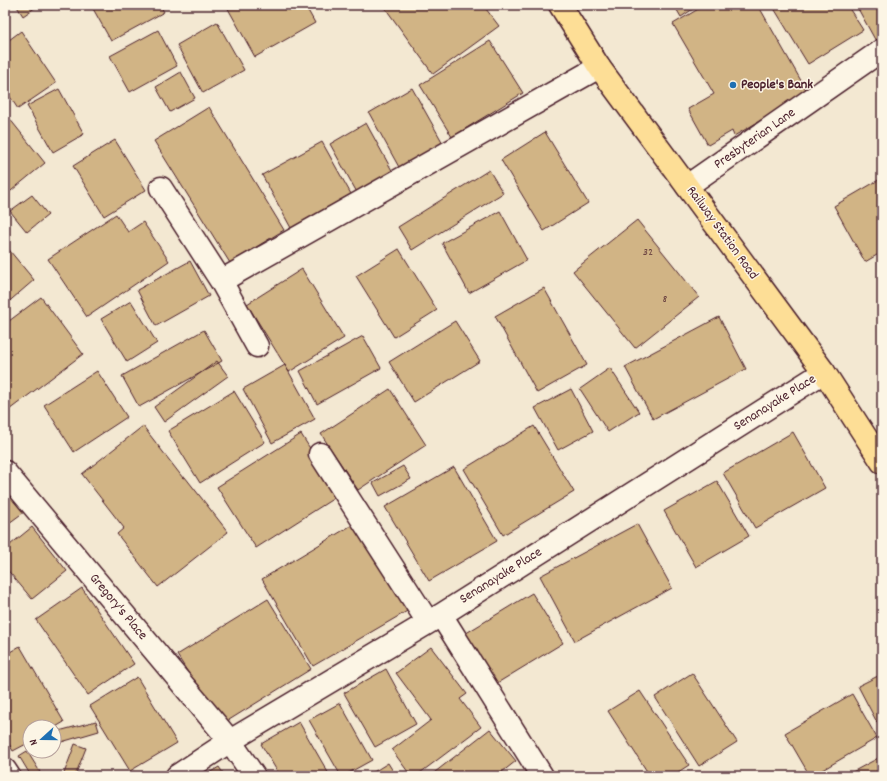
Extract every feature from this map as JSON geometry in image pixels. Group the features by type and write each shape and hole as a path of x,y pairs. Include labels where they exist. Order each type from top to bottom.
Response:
{"main road":[{"name":"Railway Station Road","path":"560,5 599,67 824,372 882,462"}],"street":[{"name":"Presbyterian Lane","path":"687,186 882,50"},
{"path":"221,281 599,67"},
{"path":"161,188 221,281 257,346"},
{"name":"Senanayake Place","path":"177,776 230,741 435,618 824,372"},
{"path":"320,454 435,618 542,776"},
{"name":"Gregory's Place","path":"5,472 230,741 254,776"},
{"path":"5,770 9,776"}],"building":[{"path":"16,5 39,5 23,16"},
{"path":"91,5 160,5 164,12 111,41"},
{"path":"226,5 305,5 315,23 255,57"},
{"path":"383,5 483,5 499,26 433,74"},
{"path":"674,5 699,5 681,17"},
{"path":"705,5 758,5 808,93 734,136 732,131 708,145 688,109 714,94 673,24"},
{"path":"772,5 847,5 863,30 808,64"},
{"path":"856,5 882,5 882,43 878,45"},
{"path":"217,22 244,70 203,93 177,45"},
{"path":"158,30 177,66 130,92 110,56"},
{"path":"21,31 56,83 18,109 5,89 5,43"},
{"path":"490,41 523,93 452,137 420,85"},
{"path":"181,72 195,98 170,112 156,87"},
{"path":"412,88 444,145 400,169 369,113"},
{"path":"59,89 84,134 53,152 27,106"},
{"path":"209,107 284,230 230,263 154,141"},
{"path":"5,113 45,163 6,195 5,194"},
{"path":"366,123 395,176 359,196 330,144"},
{"path":"545,132 588,203 544,231 501,160"},
{"path":"115,140 146,190 104,216 73,166"},
{"path":"322,142 351,194 291,228 262,175"},
{"path":"489,170 503,193 412,250 398,227"},
{"path":"882,178 882,252 865,262 834,206"},
{"path":"32,195 48,215 27,232 10,211"},
{"path":"500,211 527,260 469,293 442,243"},
{"path":"116,214 128,232 143,222 169,261 87,317 48,259"},
{"path":"637,220 699,297 635,348 573,271"},
{"path":"5,245 34,280 5,305"},
{"path":"399,249 437,310 394,337 356,276"},
{"path":"190,261 209,296 156,326 137,290"},
{"path":"302,269 344,338 289,372 247,304"},
{"path":"544,288 587,365 537,393 495,316"},
{"path":"41,297 83,354 5,413 5,324"},
{"path":"131,301 157,343 127,362 101,319"},
{"path":"719,317 746,369 653,419 625,367"},
{"path":"455,321 480,361 414,402 389,362"},
{"path":"204,330 222,361 139,407 122,376"},
{"path":"363,336 381,368 317,404 300,371"},
{"path":"217,361 228,376 164,422 154,407"},
{"path":"285,365 315,419 272,443 243,389"},
{"path":"610,368 639,412 608,432 580,389"},
{"path":"97,371 127,417 74,452 44,405"},
{"path":"390,389 426,445 358,490 321,434"},
{"path":"571,389 593,431 558,450 535,408"},
{"path":"234,391 265,442 200,483 168,431"},
{"path":"143,426 183,478 185,477 228,532 158,587 117,534 124,528 82,474"},
{"path":"534,426 574,492 503,535 464,469"},
{"path":"793,432 825,488 755,528 723,473"},
{"path":"301,434 339,495 256,548 217,487"},
{"path":"403,466 411,479 380,496 373,483"},
{"path":"454,467 497,541 429,581 385,507"},
{"path":"717,481 749,536 696,567 664,511"},
{"path":"5,487 24,512 5,526"},
{"path":"357,522 409,610 313,666 262,579"},
{"path":"637,524 672,588 575,641 540,576"},
{"path":"32,527 67,571 32,599 5,567 5,549"},
{"path":"82,588 134,664 88,695 36,620"},
{"path":"532,593 563,643 494,685 463,635"},
{"path":"268,599 311,669 221,725 177,655"},
{"path":"20,646 64,722 62,723 62,719 22,719 22,746 13,751 5,737 5,655"},
{"path":"431,647 467,694 460,699 481,727 416,776 411,776 392,750 431,720 396,673"},
{"path":"386,669 416,724 375,747 344,693"},
{"path":"692,673 737,742 699,766 655,697"},
{"path":"882,674 882,732 858,686"},
{"path":"137,677 177,743 130,771 90,706"},
{"path":"640,691 689,765 672,776 650,776 608,711"},
{"path":"852,694 877,738 810,776 785,733"},
{"path":"340,703 372,760 343,776 341,776 309,720"},
{"path":"96,721 99,731 62,742 62,730"},
{"path":"299,722 330,776 280,776 261,744"},
{"path":"490,729 516,761 497,776 430,776"},
{"path":"75,744 86,748 75,776 63,776"},
{"path":"22,754 22,759 32,759 40,772 34,776 31,776 19,756"},
{"path":"882,756 882,776 845,776"},
{"path":"388,763 396,776 373,776 372,773"},
{"path":"219,767 225,776 204,776"}],"place":[{"name":"People's Bank","path":"733,85"}]}
